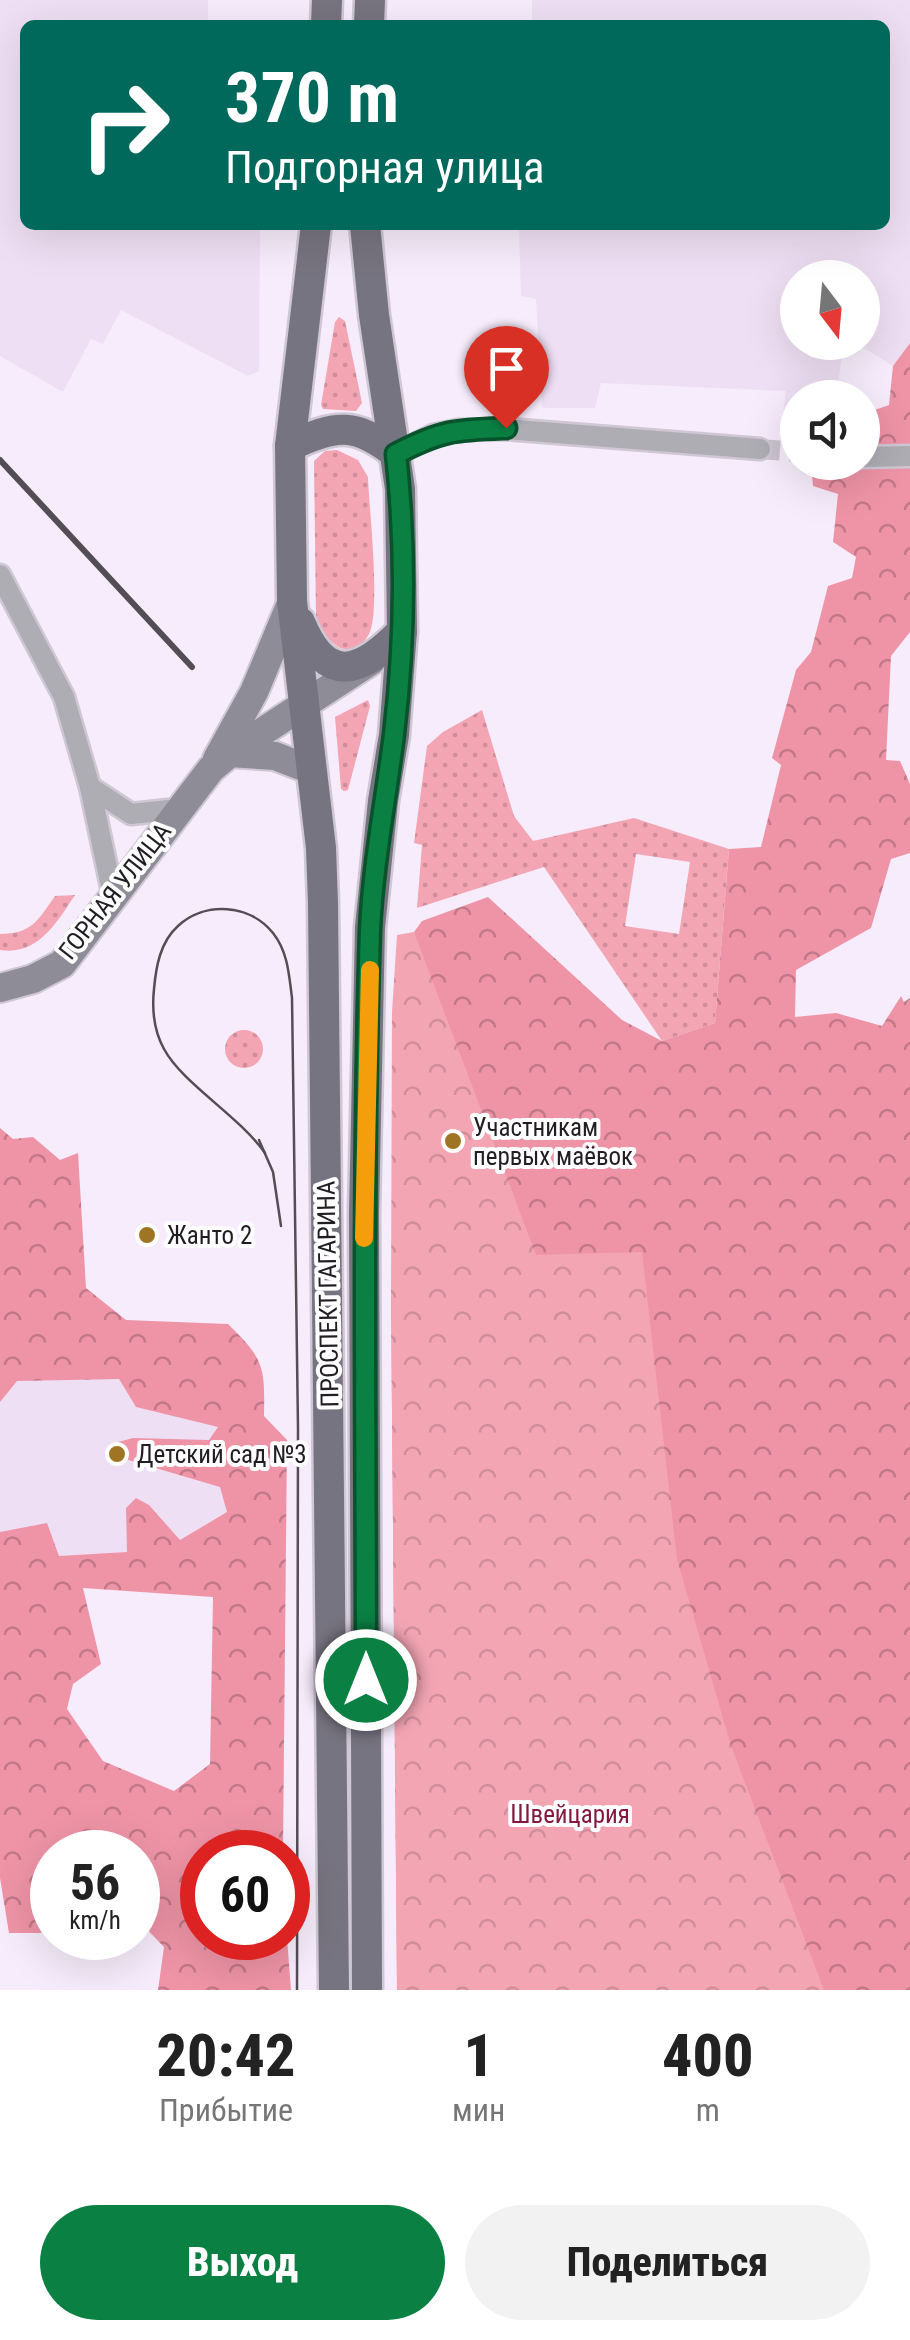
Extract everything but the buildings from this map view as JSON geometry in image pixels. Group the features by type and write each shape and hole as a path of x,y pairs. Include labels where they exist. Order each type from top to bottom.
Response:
{"main road":[{"name":"ПРОСПЕКТ ГАГАРИНА","path":"315,230 290,446 292,601 321,848 323,903 334,1990"},
{"name":"ПРОСПЕКТ ГАГАРИНА","path":"365,230 374,316 396,454 402,630 394,735 370,927 364,1214 367,1990"},
{"path":"290,446 322,430 351,428 374,437 396,454"},
{"name":"ПРОСПЕКТ ГАГАРИНА","path":"292,601 308,640 325,662 342,666 376,657"},
{"name":"ГОРНАЯ УЛИЦА","path":"221,761 292,601"},
{"path":"376,657 402,630"},
{"name":"ГОРНАЯ УЛИЦА","path":"0,988 33,979 62,964 178,809 221,761 376,657"},
{"path":"221,761 274,756 311,770"}],"street":[{"path":"396,454 433,435 506,428 760,449"},
{"path":"880,456 910,456"},
{"path":"0,576 64,697 90,787 112,896"},
{"path":"90,787 131,814 178,809"}],"shaded area":[{"path":"0,0 208,0 208,20 20,20 20,230 260,230 259,371 248,376 121,310 103,344 91,339 63,392 0,356"},
{"path":"532,0 910,0 910,343 893,366 880,358 880,260 780,260 780,360 841,360 839,380 780,380 780,391 601,383 595,408 542,408 536,299 521,296 519,230 890,230 890,20 532,20"},
{"name":"Детский сад №3","path":"232,1338 236,1568 0,1569 0,1341"}],"green space":[{"path":"339,317 345,321 362,403 356,411 323,409 321,405"},
{"path":"910,343 910,632 891,656 886,760 900,761 910,784 910,853 891,859 871,928 796,970 795,1017 836,1013 882,1026 901,996 904,1002 910,998 910,1990 397,1990 391,1295 477,1262 414,932 422,921 488,897 622,1020 662,1041 715,1023 729,849 761,847 781,765 772,758 796,670 811,652 828,586 852,578 856,557 833,542 838,494 813,486 812,480 880,480 880,408 889,405 893,366"},
{"path":"337,450 358,460 368,477 374,604 369,634 354,649 338,647 331,641 316,616 314,461 325,451"},
{"path":"368,700 370,706 348,790 344,791 335,717"},
{"path":"482,710 514,816 533,841 634,818 729,849 715,1023 662,1041 544,867 417,908 422,845 414,843 427,746","holes":["636,854 690,862 679,934 625,926"]},
{"path":"75,895 36,942 25,948 0,950 0,934 27,928 39,919 55,896"},
{"name":"Швейцария","path":"414,932 536,1255 642,1252 677,1559 731,1746 824,1990 397,1990 392,1012 397,935"},
{"path":"244,1030 257,1036 263,1049 257,1062 244,1068 231,1062 225,1049 231,1036"},
{"path":"0,1128 13,1139 33,1137 60,1160 78,1153 86,1288 126,1320 228,1324 260,1364 264,1416 287,1440 283,1830 180,1830 180,1960 289,1960 291,1990 158,1990 164,1947 160,1943 160,1830 30,1830 30,1933 9,1933 0,1878 0,1532 47,1523 59,1556 127,1552 126,1508 136,1498 149,1505 180,1540 227,1512 220,1487 125,1459 118,1442 133,1438 209,1440 218,1427 136,1407 119,1379 17,1381 0,1402","holes":["83,1588 213,1597 210,1764 174,1791 103,1761 67,1709 73,1684 101,1664"]}],"tunnel":[{"path":"760,449 780,451"}],"tram line":[{"path":"265,1153 173,1062 156,1027 154,989 163,947 178,926 201,912 240,911 263,923 282,948 292,998 298,1428 297,1990"},
{"path":"259,1140 273,1172 281,1226"}],"railway":[{"path":"0,460 192,667"}],"slow traffic":[{"path":"364,1238 370,970"}],"place":[{"name":"Участникам первых маёвок","path":"453,1141"},
{"name":"Жанто 2","path":"147,1235"},
{"name":"Детский сад №3","path":"117,1454"}],"route":[{"path":"366,1680 364,1214 370,927 394,735 402,630 396,454 433,435 506,428"}]}
